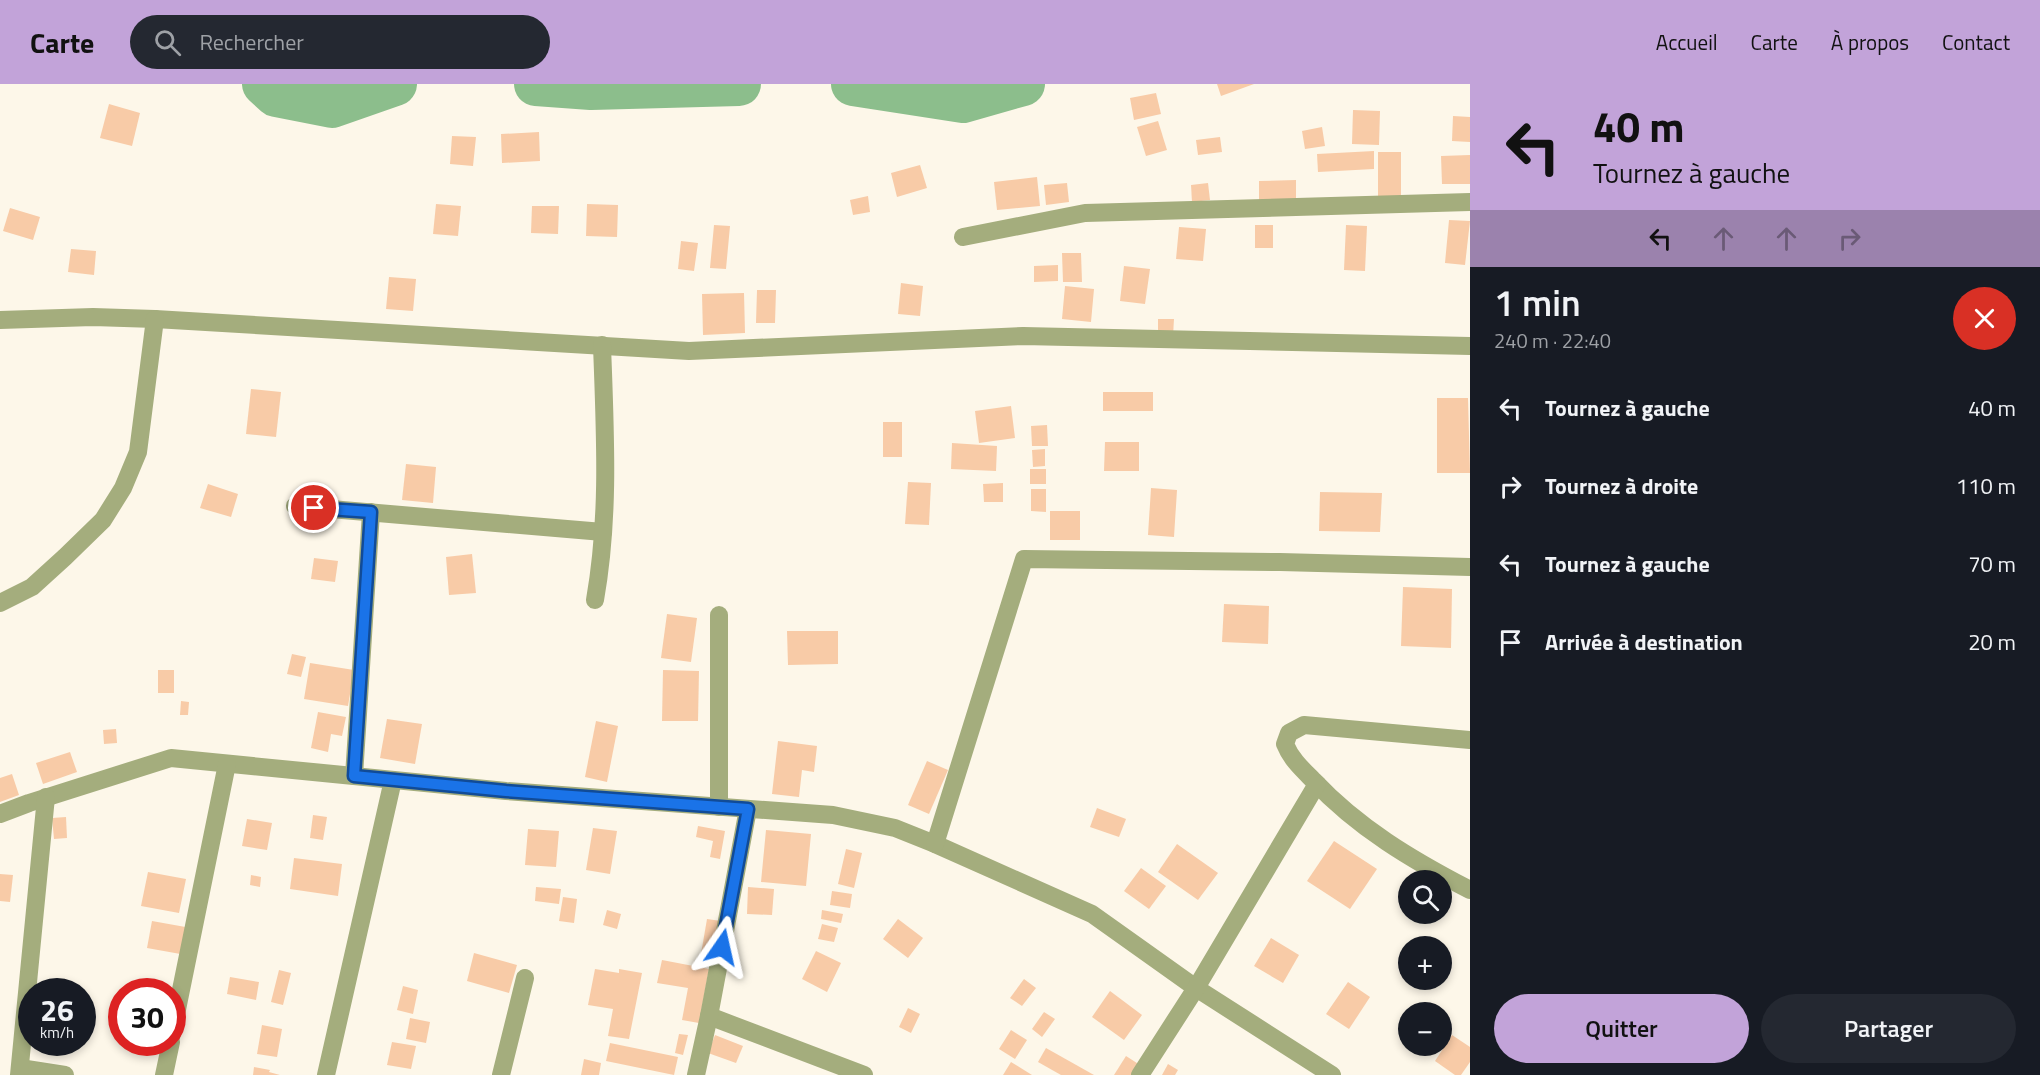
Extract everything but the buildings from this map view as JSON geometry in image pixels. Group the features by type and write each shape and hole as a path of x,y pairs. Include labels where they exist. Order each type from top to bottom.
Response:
{"street":[{"path":"963,237 1085,213 1470,202"},
{"path":"0,320 93,317 154,319 689,351 1023,336 1470,346"},
{"path":"0,603 32,587 65,557 103,520 123,488 138,452 154,319"},
{"path":"595,600 601,564 607,482 602,345"},
{"path":"295,506 603,532"},
{"path":"354,776 371,512"},
{"path":"935,844 1024,559 1470,567"},
{"path":"718,807 719,615"},
{"path":"1470,740 1304,725 1289,733 1285,744 1289,755 1317,784 1377,837 1470,890"},
{"path":"0,814 46,797 171,758 506,791 833,815 894,828 1092,914 1196,988 1332,1075"},
{"path":"183,978 226,764"},
{"path":"326,1075 393,780"},
{"path":"1140,1075 1196,988 1317,784"},
{"path":"46,797 19,1072 65,1075"},
{"path":"696,1075 748,809"},
{"path":"501,1075 525,978"},
{"path":"709,1016 864,1075"},
{"path":"164,1075 168,1056"}],"waterway":[{"path":"264,84 276,95 332,106 395,84"},
{"path":"536,84 591,88 739,84"},
{"path":"853,84 963,101 1023,84"}],"route":[{"path":"314,508 371,512 354,776 506,791 748,809 722,947"}]}
